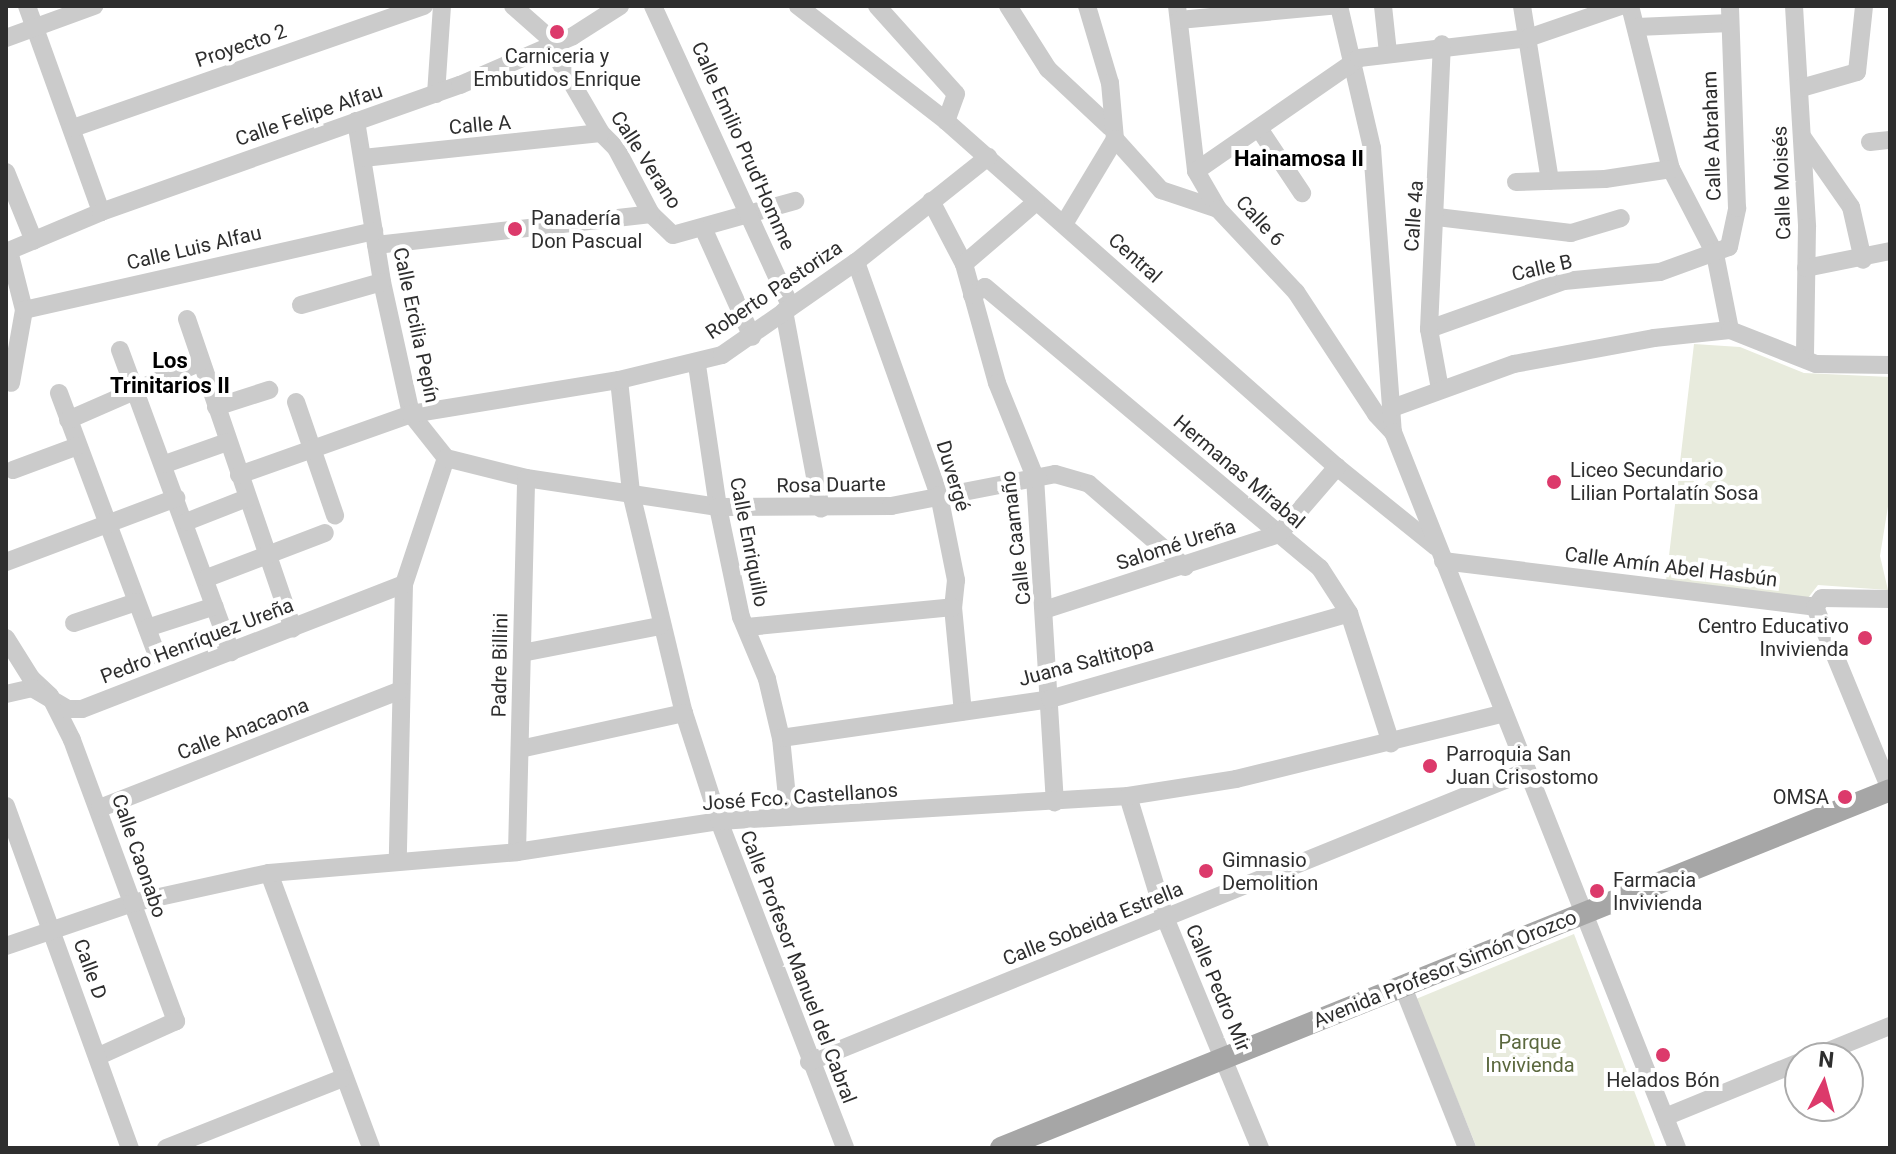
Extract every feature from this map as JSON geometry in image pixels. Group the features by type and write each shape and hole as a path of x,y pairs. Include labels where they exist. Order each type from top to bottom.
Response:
{"main road":[{"name":"Avenida Profesor Simón Orozco","path":"1001,1148 1890,789"}],"street":[{"path":"27,6 101,212"},
{"path":"6,38 94,6"},
{"name":"Proyecto 2","path":"73,128 424,6"},
{"path":"436,94 442,6"},
{"name":"Calle Verano","path":"513,6 555,43 555,54 601,133 616,148 651,214 675,236 795,201"},
{"name":"Calle Felipe Alfau","path":"8,252 101,212 436,94 555,43 620,6"},
{"name":"Calle Emilio Prud'Homme","path":"653,6 752,216 788,309 821,509"},
{"name":"Central","path":"798,6 946,121 1441,555"},
{"path":"877,6 956,94 946,121"},
{"path":"1008,6 1048,69 1113,133 1161,190 1218,209"},
{"path":"1064,224 1113,133 1110,83 1087,6"},
{"path":"1178,13 1331,6"},
{"path":"1339,6 1355,63 1372,148 1377,264 1395,407 1393,432 1677,1148"},
{"path":"1383,6 1388,53"},
{"path":"1522,6 1550,181"},
{"path":"1196,171 1355,63 1388,53 1442,44 1528,38 1621,6"},
{"path":"1630,6 1671,169 1715,254 1730,330"},
{"name":"Calle Moisés","path":"1794,6 1803,138 1805,359"},
{"path":"1801,88 1857,72 1864,6"},
{"name":"Calle 6","path":"1178,13 1196,171 1218,209 1296,292 1376,414 1393,432"},
{"path":"1637,27 1730,14"},
{"name":"Calle Abraham","path":"1715,254 1729,247 1736,225 1730,14"},
{"name":"Calle 4a","path":"1440,389 1429,329 1437,217 1442,44"},
{"name":"Calle Ercilia Pepín","path":"356,121 382,282 411,414 446,458"},
{"path":"1260,130 1302,193"},
{"name":"Calle A","path":"363,158 601,133"},
{"path":"1803,138 1851,207 1863,260"},
{"path":"1870,142 1890,140"},
{"name":"Roberto Pastoriza","path":"239,475 411,414 697,365 752,337 856,262 988,157"},
{"path":"1516,182 1671,169"},
{"path":"6,172 34,241"},
{"name":"Calle Caamaño","path":"931,201 979,291 997,383 1035,477 1047,609 1055,802"},
{"path":"964,264 1036,202"},
{"name":"Calle Luis Alfau","path":"24,310 375,238 651,214"},
{"path":"1437,217 1571,233 1621,218"},
{"path":"704,230 752,337"},
{"path":"1806,268 1863,260 1890,251"},
{"path":"8,252 24,310 11,355 11,383"},
{"name":"Calle B","path":"1429,329 1564,281 1660,272 1715,254"},
{"name":"Duvergé","path":"856,262 939,495 956,580 953,607 963,712"},
{"path":"301,305 382,282"},
{"name":"Hermanas Mirabal","path":"979,291 1320,568 1349,613 1391,743"},
{"path":"187,319 293,628"},
{"path":"1395,407 1514,364 1654,338 1730,330 1805,359 1890,365"},
{"path":"120,350 207,578 231,652"},
{"path":"68,420 201,362"},
{"name":"Calle Enriquillo","path":"697,365 718,507 747,627 781,738 789,817"},
{"name":"Calle Profesor Manuel del Cabral","path":"619,380 631,493 660,626 684,713 719,821 809,1062 845,1148"},
{"path":"216,407 269,390"},
{"path":"59,393 157,655"},
{"path":"296,402 335,515"},
{"path":"165,464 227,442"},
{"path":"13,470 78,446"},
{"path":"398,858 404,584 446,458"},
{"name":"Rosa Duarte","path":"446,458 526,478 718,507 821,509 891,506 1055,474 1089,484 1185,567"},
{"name":"Salomé Ureña","path":"1047,609 1185,567 1279,534 1337,467"},
{"name":"Padre Billini","path":"517,852 526,478"},
{"path":"6,562 105,522 176,498"},
{"path":"186,522 247,498"},
{"path":"207,578 325,533"},
{"name":"Calle Amín Abel Hasbún","path":"1441,555 1815,607 1822,598 1890,599"},
{"name":"Pedro Henríquez Ureña","path":"6,694 30,687 68,709 82,709 404,584"},
{"path":"74,623 136,602"},
{"path":"147,628 215,606"},
{"path":"747,627 953,607"},
{"path":"1815,607 1890,789"},
{"name":"Juana Saltitopa","path":"781,738 1050,699 1349,613"},
{"path":"522,653 660,626"},
{"name":"Calle Caonabo","path":"6,638 31,678 50,696 100,808 176,1023 99,1056"},
{"name":"Calle Anacaona","path":"100,808 401,690"},
{"path":"520,749 684,713"},
{"name":"José Fco. Castellanos","path":"6,946 132,903 269,873 398,858 517,852 719,821 1128,796 1236,779 1504,713"},
{"name":"Calle Sobeida Estrella","path":"809,1062 1166,920 1527,771"},
{"name":"Calle Pedro Mir","path":"1128,796 1166,920 1260,1148"},
{"name":"Calle D","path":"6,806 130,1148"},
{"path":"269,873 371,1148"},
{"path":"1403,987 1467,1148"},
{"path":"1850,1042 1890,1026"},
{"path":"1665,1117 1784,1069"},
{"path":"168,1148 343,1078"}],"green space":[{"path":"1694,344 1740,347 1804,373 1890,377 1890,494 1880,556 1888,590 1818,585 1808,598 1666,581"},
{"name":"Parque Invivienda","path":"1574,934 1656,1148 1477,1148 1416,999"}],"place":[{"name":"Carniceria y Embutidos Enrique","path":"557,32"},
{"name":"Panadería Don Pascual","path":"515,229"},
{"name":"Liceo Secundario Lilian Portalatín Sosa","path":"1554,482"},
{"name":"Centro Educativo Invivienda","path":"1865,638"},
{"name":"Parroquia San Juan Crisostomo","path":"1430,766"},
{"name":"OMSA","path":"1845,797"},
{"name":"Gimnasio Demolition","path":"1206,871"},
{"name":"Farmacia Invivienda","path":"1597,891"},
{"name":"Helados Bón","path":"1663,1055"}],"district":[{"name":"Hainamosa II","path":"1299,159"},
{"name":"Los Trinitarios II","path":"170,372"}]}
